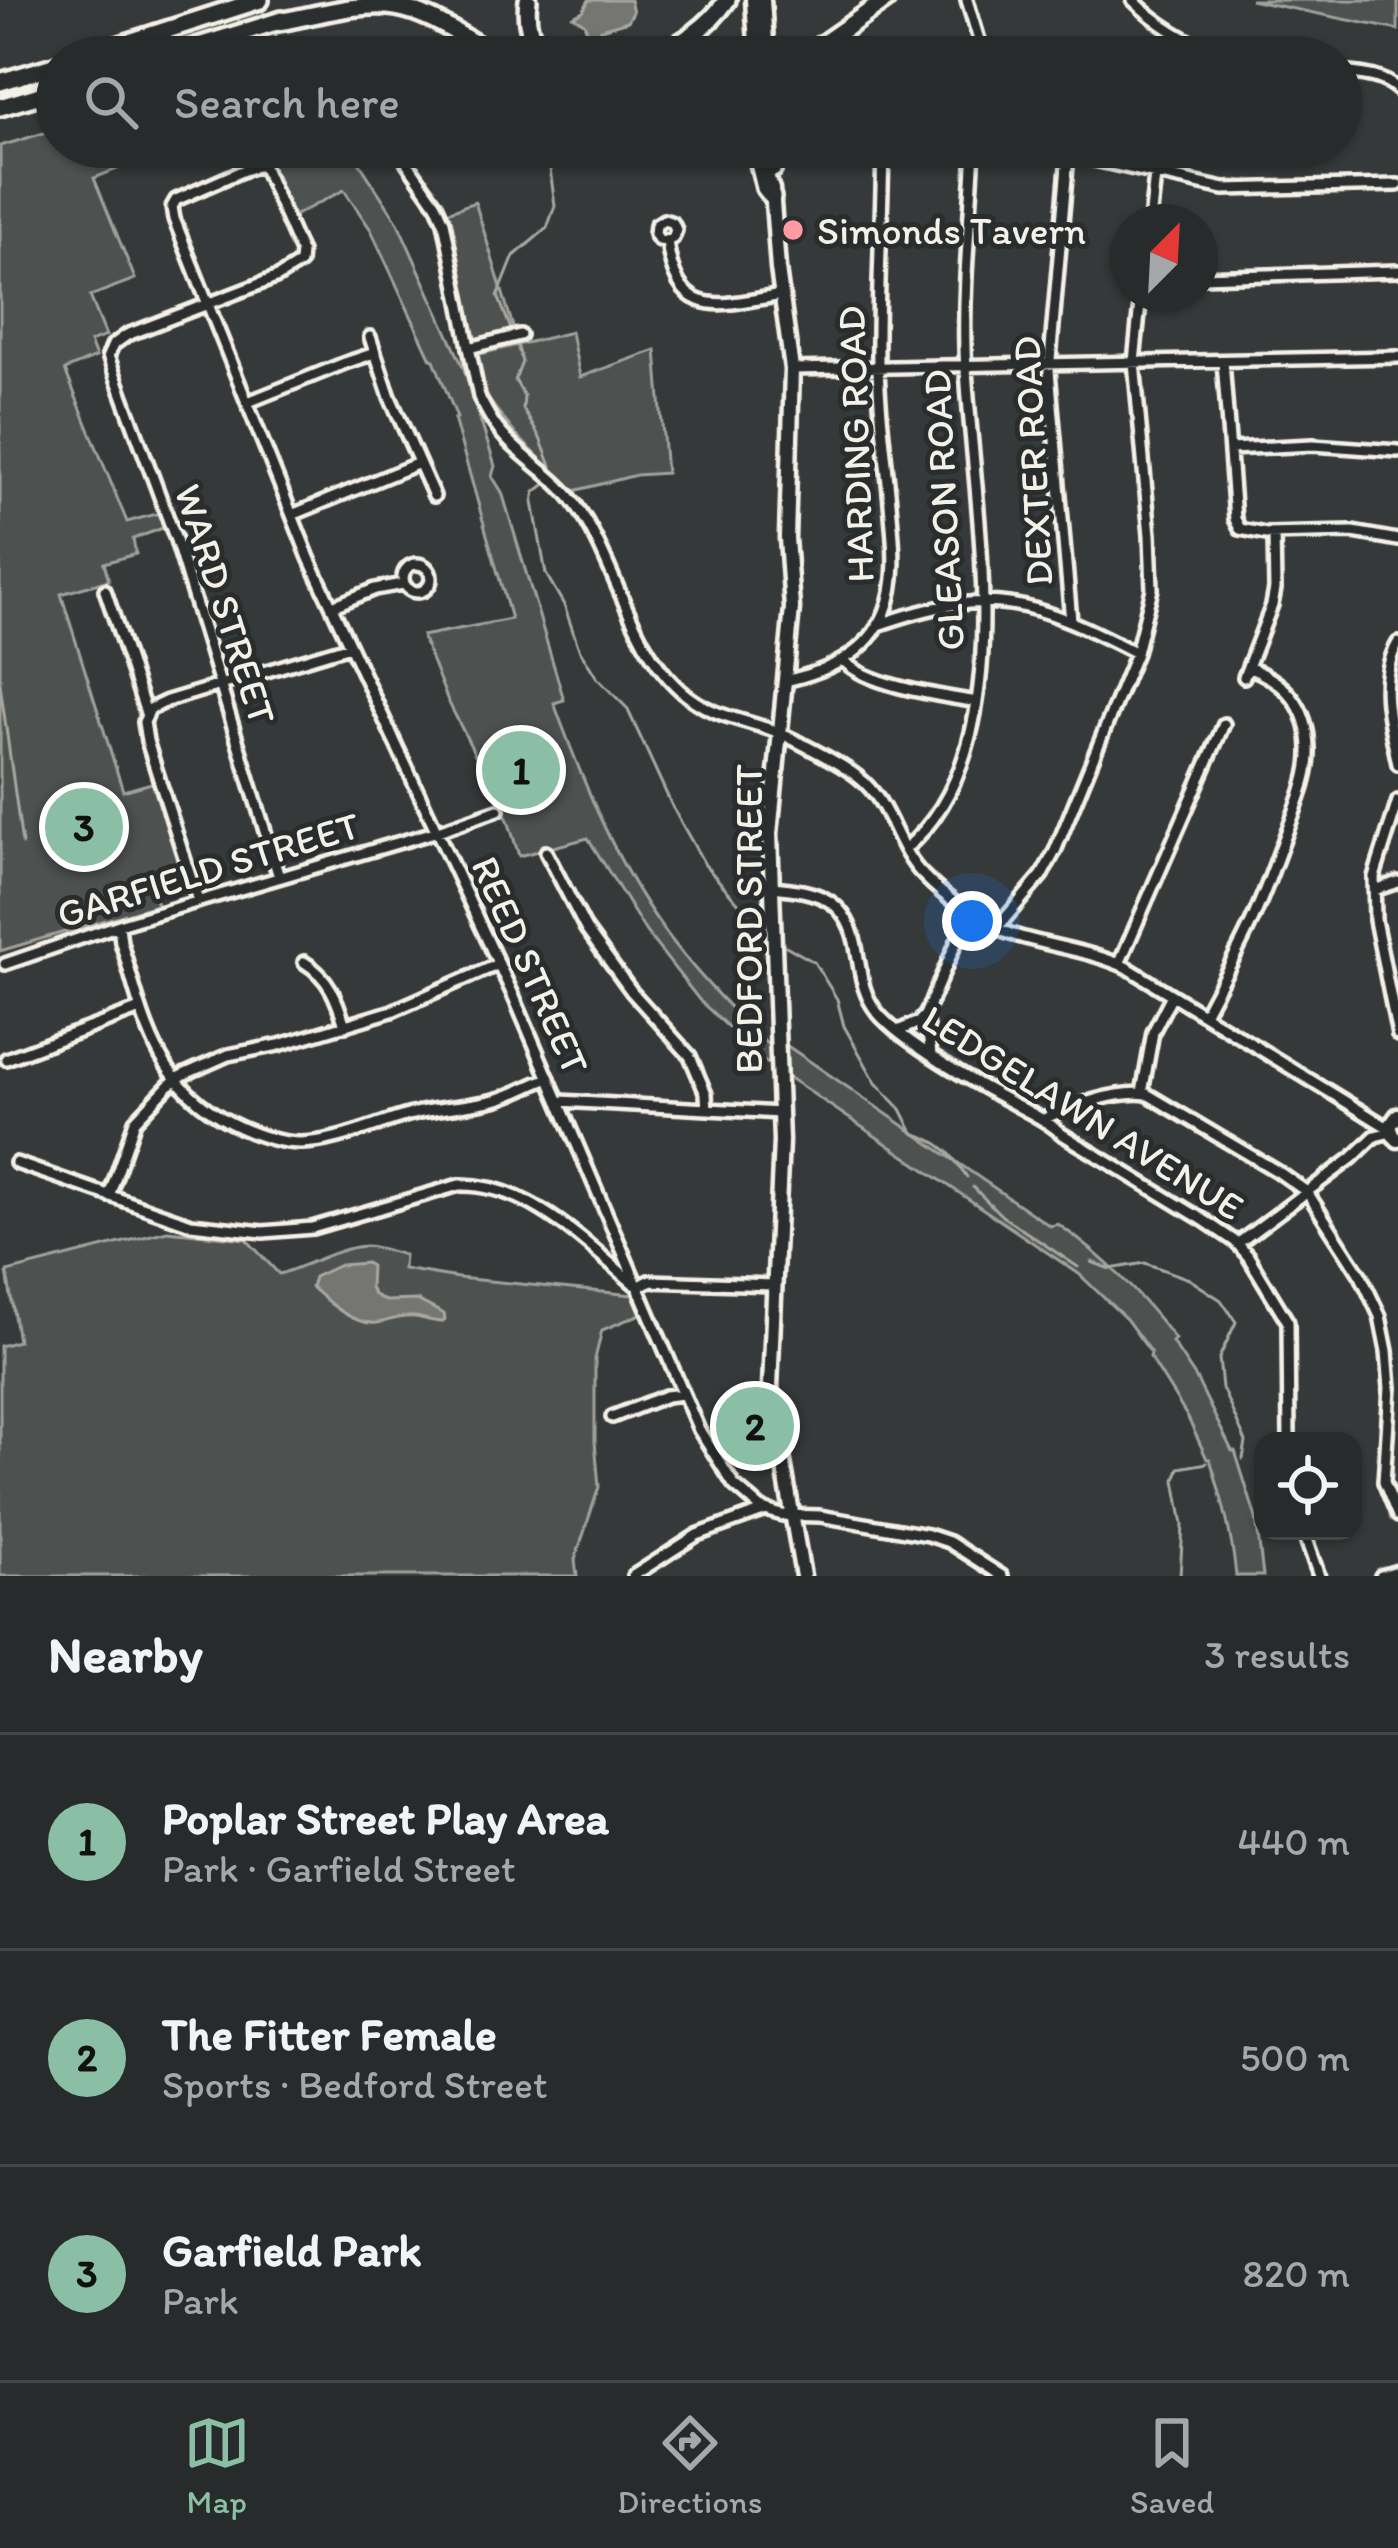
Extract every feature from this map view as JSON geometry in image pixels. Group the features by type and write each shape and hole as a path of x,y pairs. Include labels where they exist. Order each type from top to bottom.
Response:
{"highway":[{"path":"148,36 260,0"},
{"path":"231,36 348,0"},
{"path":"528,0 531,36"},
{"path":"691,36 727,0"},
{"path":"834,36 886,0"},
{"path":"273,23 373,6 396,7 460,36"},
{"path":"0,82 36,71"},
{"path":"0,107 36,96"},
{"path":"760,168 765,188 772,193"}],"main road":[{"path":"753,0 756,36"},
{"path":"763,0 766,36"},
{"name":"BEDFORD STREET","path":"768,168 792,369 787,538 792,608 771,805 780,1114 770,1387 803,1576"},
{"name":"BEDFORD STREET","path":"772,193 773,168"}],"street":[{"path":"967,0 978,36"},
{"path":"1133,0 1180,36"},
{"path":"1362,75 1378,77 1398,90"},
{"name":"REED STREET","path":"253,168 187,195 173,205 174,219 292,515 560,1101 699,1430 734,1484 766,1510 928,1535 949,1542 1002,1576"},
{"path":"209,304 300,262 301,252 265,168"},
{"path":"411,168 444,222 479,397 486,411 500,431 580,510 642,638 690,698 779,733 860,778 886,811 919,872 975,916 1012,935 1119,964 1392,1128"},
{"name":"HARDING ROAD","path":"785,681 844,661 878,625 890,597 894,567 878,369 883,168"},
{"name":"GLEASON ROAD","path":"904,849 931,822 950,789 964,757 981,680 982,602 966,366 973,168"},
{"name":"DEXTER ROAD","path":"1067,168 1050,364 1071,620"},
{"path":"1122,168 1224,189 1398,185"},
{"path":"1152,204 1155,176"},
{"path":"667,242 673,275 697,300 724,304 782,295"},
{"path":"1218,276 1398,271"},
{"name":"WARD STREET","path":"209,304 128,335 108,352 119,394 170,522 279,877"},
{"path":"997,928 1049,862 1136,653 1152,589 1134,362 1140,312"},
{"path":"370,337 434,496"},
{"path":"469,348 514,337"},
{"path":"248,402 375,353"},
{"path":"792,369 1398,357"},
{"path":"1222,361 1234,519 1240,529 1274,534 1353,532 1398,541"},
{"path":"1230,449 1313,446 1398,451"},
{"path":"292,515 419,463"},
{"path":"1204,1014 1258,906 1293,814 1310,752 1296,701 1278,680 1246,672 1272,604 1274,534"},
{"path":"332,606 403,584"},
{"path":"105,590 147,716"},
{"path":"878,625 955,603 1040,608 1136,653"},
{"path":"198,901 147,741 144,722 150,709 350,646"},
{"path":"1397,646 1385,685 1398,764"},
{"path":"844,661 854,670 894,684 977,702"},
{"path":"1119,964 1224,724"},
{"path":"1398,801 1374,877 1375,920 1398,1035"},
{"name":"GARFIELD STREET","path":"5,964 498,810"},
{"path":"546,852 586,929 632,992 690,1056 706,1094 707,1109"},
{"path":"1375,890 1398,882"},
{"name":"LEDGELAWN AVENUE","path":"772,887 820,894 839,908 854,934 862,986 897,1031 1020,1108 1046,1118 1062,1134 1238,1244 1288,1322 1289,1432"},
{"path":"897,1031 925,1015 957,941 975,916"},
{"path":"119,926 148,1036 161,1061 193,1098 256,1135 298,1143 336,1137 434,1108 497,1099 549,1078"},
{"path":"304,962 327,982 345,1026"},
{"path":"109,1196 135,1121 176,1080 196,1068 392,1011 499,964"},
{"path":"1142,1093 1153,1032 1172,995"},
{"path":"6,1059 140,1009"},
{"path":"925,1015 931,1054"},
{"path":"1046,1118 1068,1108 1142,1093 1307,1192 1361,1276 1382,1322 1390,1388 1384,1482 1398,1516"},
{"path":"560,1101 780,1114"},
{"path":"1238,1244 1375,1136 1392,1128"},
{"path":"16,1163 191,1224 238,1230 288,1232 459,1185 481,1184 544,1213 638,1287 649,1281 774,1285"},
{"path":"610,1264 624,1253"},
{"path":"612,1417 682,1394"},
{"path":"633,1576 697,1535 766,1510"},
{"path":"1306,1540 1318,1576"},
{"path":"1381,1576 1398,1571"}],"shaded area":[{"path":"225,0 257,0 276,36 249,36"},
{"path":"589,0 630,0 633,12 628,21 601,29 599,34 588,33 584,23 573,16"},
{"path":"1250,0 1398,0 1398,30"},
{"path":"36,135 36,168 119,168 94,178 135,279 90,296 106,336 90,342 96,357 65,370 127,522 159,513 163,528 133,539 136,554 104,563 109,580 61,594 123,791 155,782 179,862 147,872 157,905 0,951 0,146"},
{"path":"267,168 363,168 397,221 464,369 495,466 492,476 502,492 564,700 554,703 605,828 654,916 707,983 768,1045 786,1045 1050,1226 1058,1224 1135,1291 1175,1339 1172,1342 1235,1451 1254,1512 1254,1540 1259,1540 1263,1576 1236,1576 1210,1459 1151,1353 1127,1320 1079,1274 766,1062 700,1001 646,932 588,838 519,856 508,820 448,701 422,636 511,619 457,418 371,230 344,190 288,219"},
{"path":"475,202 514,330 474,343 447,212"},
{"path":"571,332 580,377 656,350 666,473 636,475 574,491 516,435 488,399 476,355"},
{"path":"167,1231 246,1239 279,1274 370,1246 404,1255 403,1269 633,1295 641,1314 602,1330 595,1359 599,1487 575,1560 577,1576 0,1576 0,1346 18,1341 7,1272"},
{"path":"340,1265 371,1266 373,1294 385,1301 417,1300 444,1314 443,1322 410,1317 359,1321 311,1287 314,1277"}],"waterway":[{"path":"512,332 498,296 514,256 547,228 555,206 550,168"},
{"path":"516,341 522,362 515,380 524,396 523,409 553,471"},
{"path":"548,482 535,492 533,502 546,574 564,605 579,649 597,678 627,708 705,865 762,930"},
{"path":"0,684 22,844"},
{"path":"786,946 814,962 876,1083 901,1109 913,1133 944,1149 967,1177"},
{"path":"973,1187 1002,1216 1078,1267"},
{"path":"1092,1262 1110,1269 1145,1263 1189,1279 1221,1300 1236,1322 1219,1358 1222,1388 1246,1442 1243,1459"},
{"path":"1180,1576 1183,1525 1175,1480 1179,1468 1207,1463"}],"place":[{"name":"Simonds Tavern","path":"793,230"},
{"name":"Poplar Street Play Area","path":"521,770"},
{"name":"Garfield Park","path":"84,827"},
{"name":"The Fitter Female","path":"755,1426"}]}
